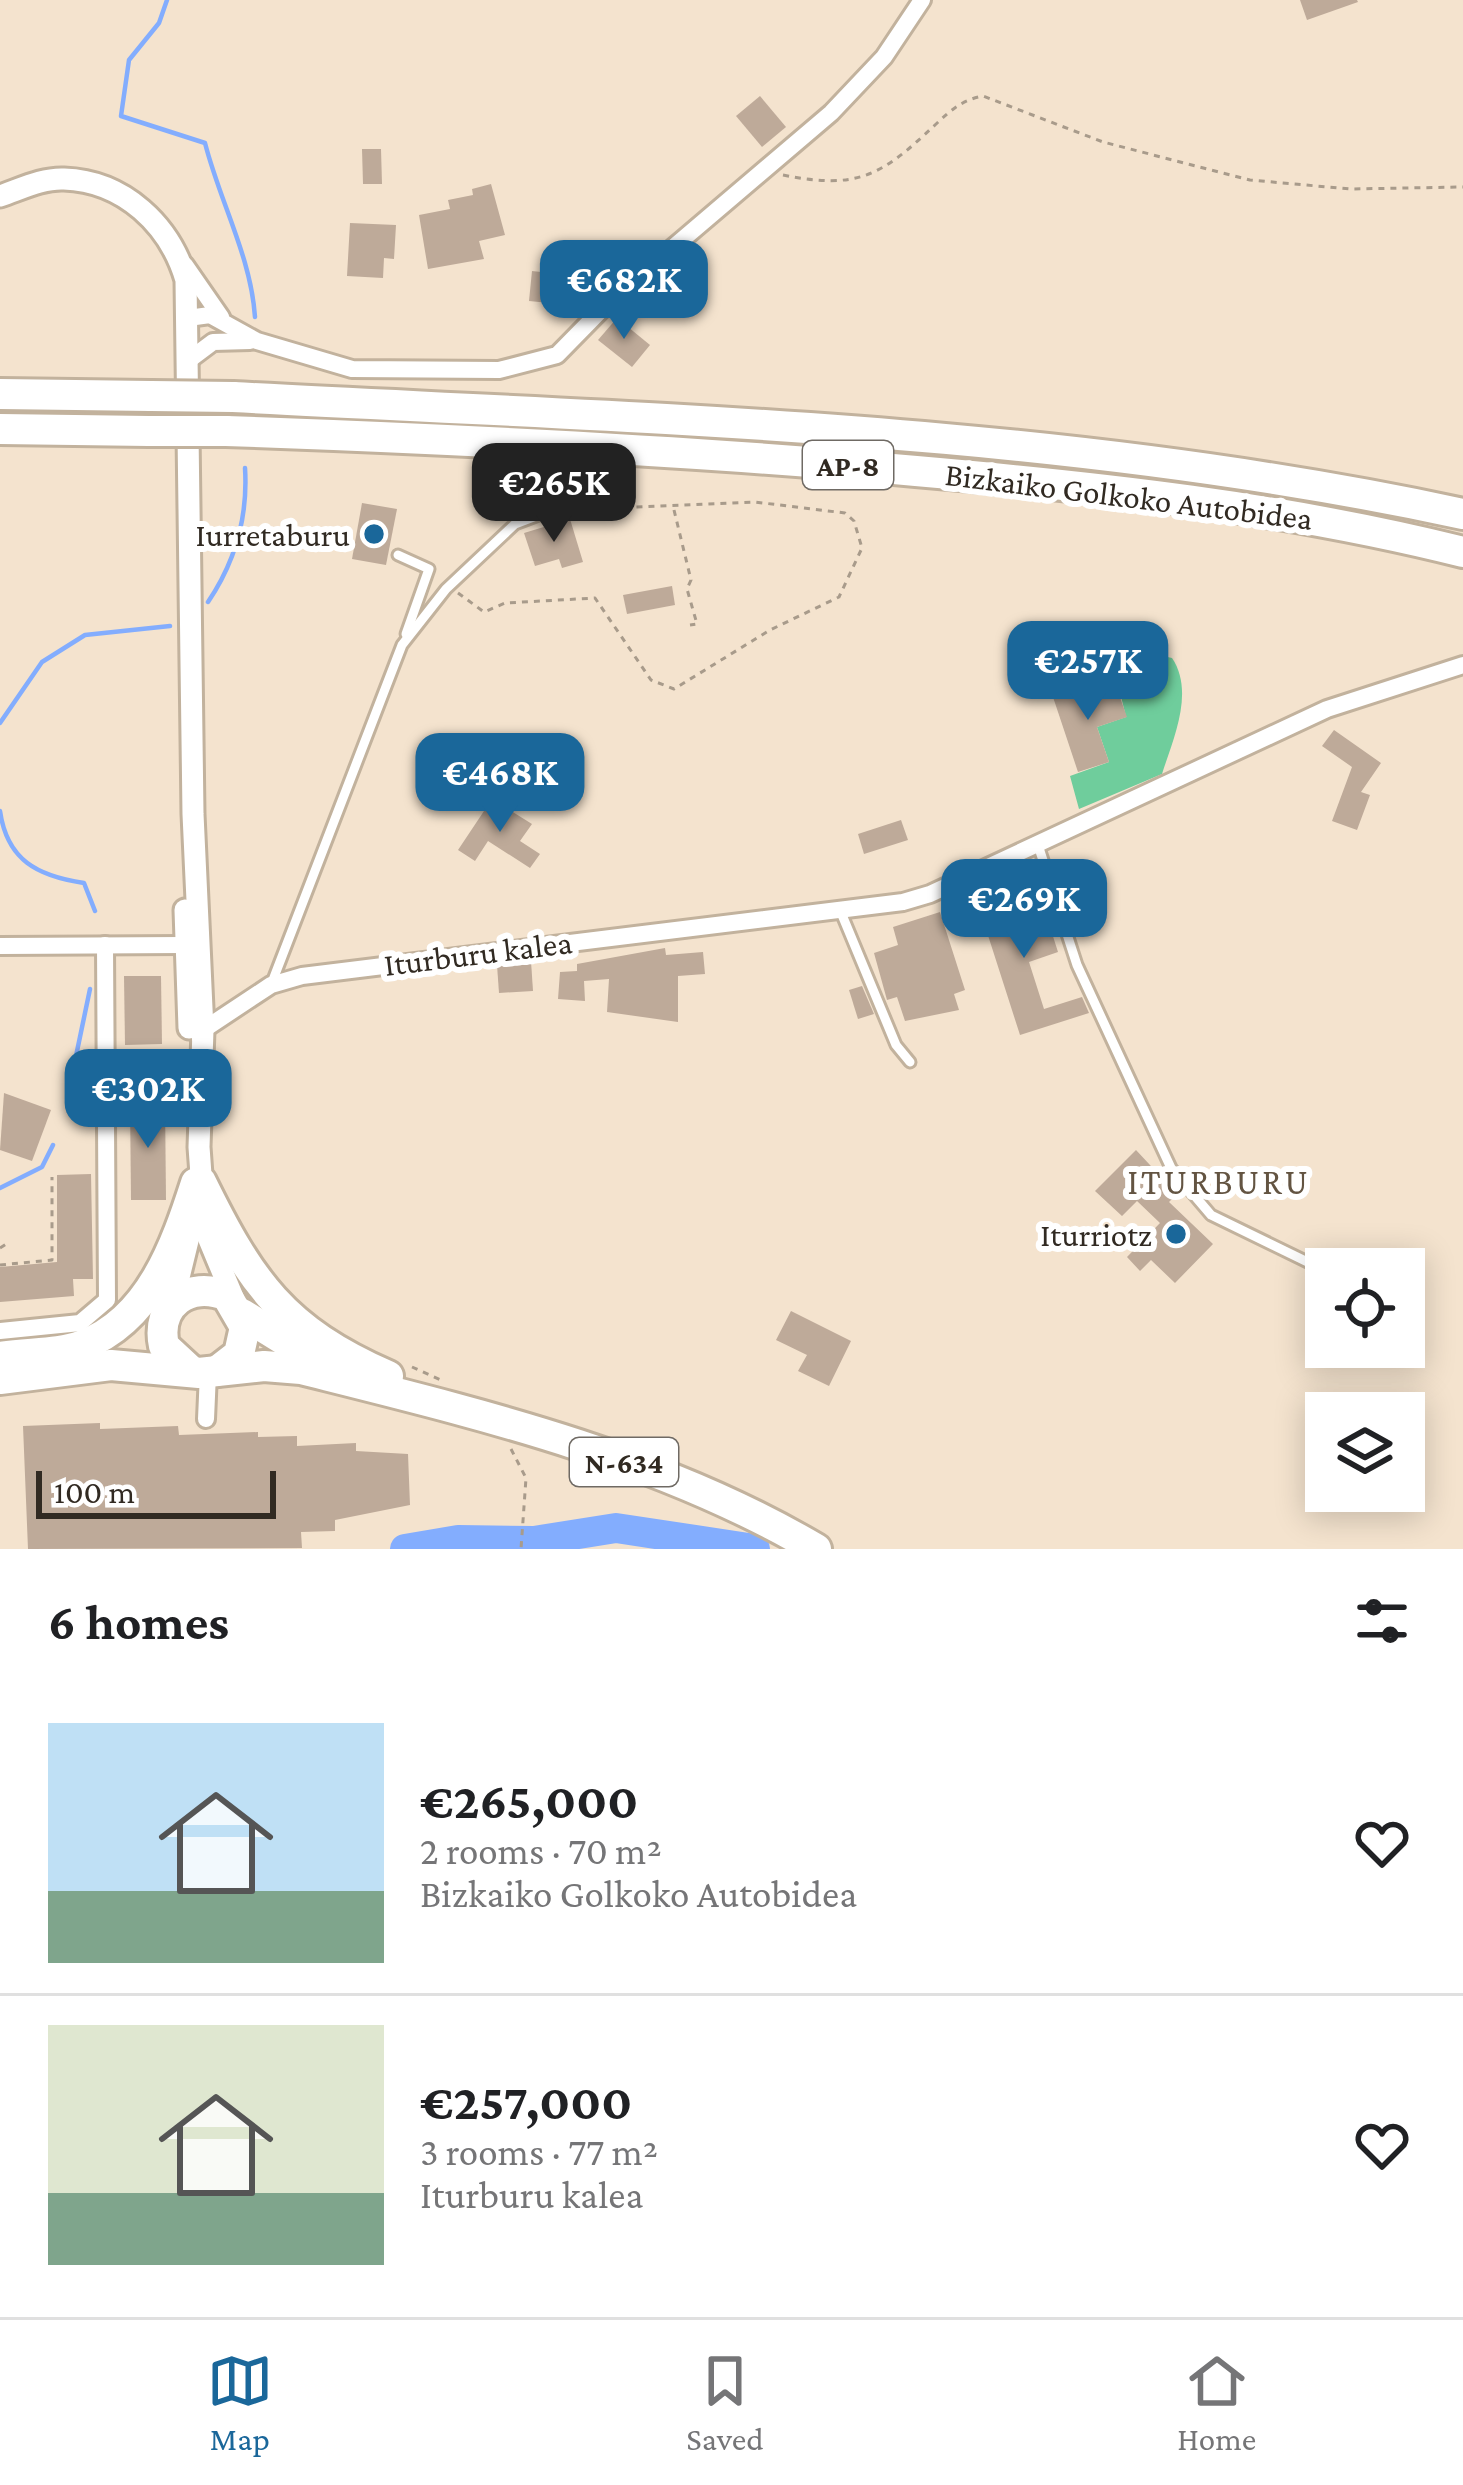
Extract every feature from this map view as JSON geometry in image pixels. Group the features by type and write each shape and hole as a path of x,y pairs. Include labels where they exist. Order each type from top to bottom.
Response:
{"highway":[{"name":"Bizkaiko Golkoko Autobidea","path":"0,394 233,397 772,427 1053,450 1300,481 1463,514"},
{"name":"Bizkaiko Golkoko Autobidea","path":"0,429 226,431 517,443 1063,484 1300,515 1463,552"},
{"path":"0,1361 83,1345 125,1319 164,1268 199,1182"},
{"path":"199,1182 233,1249 278,1309 311,1336 435,1392"},
{"name":"N-634","path":"0,1361 103,1350 199,1289 213,1290 305,1356 435,1392 613,1458 710,1495 816,1549"},
{"path":"170,1306 164,1346 205,1372 239,1354 244,1341 239,1310"},
{"name":"N-634","path":"0,1379 111,1364 205,1372 301,1369 435,1392"}],"street":[{"path":"188,321 202,314 227,331 352,369 400,373 499,370 557,355 609,302 772,168 884,57 922,0"},
{"path":"0,196 63,179 93,184 147,212 227,331"},
{"path":"180,258 188,321 193,814 203,1030 195,1070"},
{"path":"189,360 227,331"},
{"name":"Iturburu kalea","path":"271,985 434,956 840,910 930,894 1327,709 1463,665"},
{"path":"170,1306 193,1234 199,1182 184,945 193,814"},
{"path":"196,865 191,928 184,945 202,1005"},
{"path":"0,1331 80,1323 107,1300 105,945"},
{"path":"0,946 184,945"},
{"path":"203,1030 271,985"},
{"path":"199,1182 205,1230 239,1310"},
{"path":"205,1372 206,1419"}],"lane":[{"path":"402,645 450,585 515,524 552,509"},
{"path":"271,985 429,568 398,555"},
{"path":"1038,845 1077,965 1171,1168 1210,1215 1305,1261"},
{"path":"840,910 849,921 896,1046 910,1062"}],"path":[{"path":"772,168 821,182 852,182 884,170 954,107 983,96 1102,142 1250,181 1350,189 1463,187"},
{"path":"450,585 484,612 505,603 595,598 651,680 674,689 770,630 839,597 862,548 854,521 844,513 755,502 552,509"},
{"path":"673,508 691,580 687,589 697,624 690,625"},
{"path":"0,1264 52,1260 52,1177"},
{"path":"42,1227 52,1222"},
{"path":"0,1248 8,1243"},
{"path":"396,1361 435,1392"},
{"path":"510,1448 525,1468 521,1549"}],"green space":[{"path":"1163,656 1172,658 1179,671 1182,700 1162,774 1079,809 1070,776 1109,762 1097,727 1126,717 1117,680"}],"building":[{"path":"1300,0 1357,0 1358,2 1307,20"},
{"path":"760,96 786,127 762,147 736,116"},
{"path":"362,149 381,149 382,184 363,184"},
{"path":"491,184 505,235 479,241 484,259 428,269 419,215 450,209 448,200 473,195 472,189"},
{"path":"350,223 396,225 394,259 384,258 383,278 347,276"},
{"path":"542,257 584,261 580,306 529,301 532,271 541,272"},
{"path":"617,318 650,345 632,367 598,340"},
{"name":"Iurretaburu","path":"362,503 397,509 386,565 352,559"},
{"path":"570,519 583,562 562,568 559,559 535,566 524,533"},
{"path":"672,586 675,605 627,614 623,595"},
{"path":"1116,686 1127,717 1097,727 1109,762 1078,772 1053,697 1076,689 1079,698"},
{"path":"1334,730 1381,763 1361,792 1370,795 1357,830 1332,821 1352,767 1322,746"},
{"path":"492,799 532,824 520,841 540,854 530,868 488,841 475,861 458,850"},
{"path":"901,820 908,840 864,854 858,834"},
{"path":"1001,890 1009,913 1042,902 1058,952 1029,962 1044,1009 1082,997 1089,1013 1020,1035 976,898"},
{"path":"940,912 965,990 954,994 959,1010 905,1021 897,997 887,1000 874,953 898,945 893,927"},
{"path":"665,948 666,955 703,952 705,974 678,976 678,1022 607,1012 609,979 584,981 585,1001 558,999 560,972 577,971 577,964"},
{"path":"531,961 533,991 499,993 497,965"},
{"path":"124,976 161,976 162,1044 125,1045"},
{"path":"862,986 874,1014 858,1019 849,990"},
{"path":"4,1093 51,1110 32,1161 0,1150"},
{"path":"130,1102 165,1102 166,1200 131,1200"},
{"name":"Iturriotz","path":"1136,1150 1177,1194 1169,1202 1213,1244 1175,1283 1151,1260 1140,1271 1127,1257 1160,1223 1137,1201 1122,1216 1095,1191"},
{"path":"91,1174 93,1279 73,1279 74,1296 0,1302 0,1267 57,1262 57,1175"},
{"path":"791,1311 851,1341 829,1386 798,1371 807,1355 776,1340"},
{"path":"100,1423 100,1429 178,1426 179,1435 258,1432 258,1437 297,1436 297,1446 356,1443 356,1451 408,1454 410,1505 335,1520 335,1531 301,1532 302,1548 28,1549 23,1426"}],"waterway":[{"path":"167,0 159,23 129,60 121,116 205,143 248,273 255,317"},
{"path":"208,602 238,538 245,468"},
{"path":"0,723 42,662 85,635 170,626"},
{"path":"0,811 17,853 52,876 84,883 95,911"},
{"path":"71,1080 90,989"},
{"path":"0,1188 42,1167 53,1145"},
{"path":"405,1549 458,1540 534,1541 616,1528 755,1549"}],"place":[{"name":"Iurretaburu","path":"374,534"},
{"name":"Iturriotz","path":"1176,1234"}],"district":[{"name":"ITURBURU","path":"1219,1182"}]}
